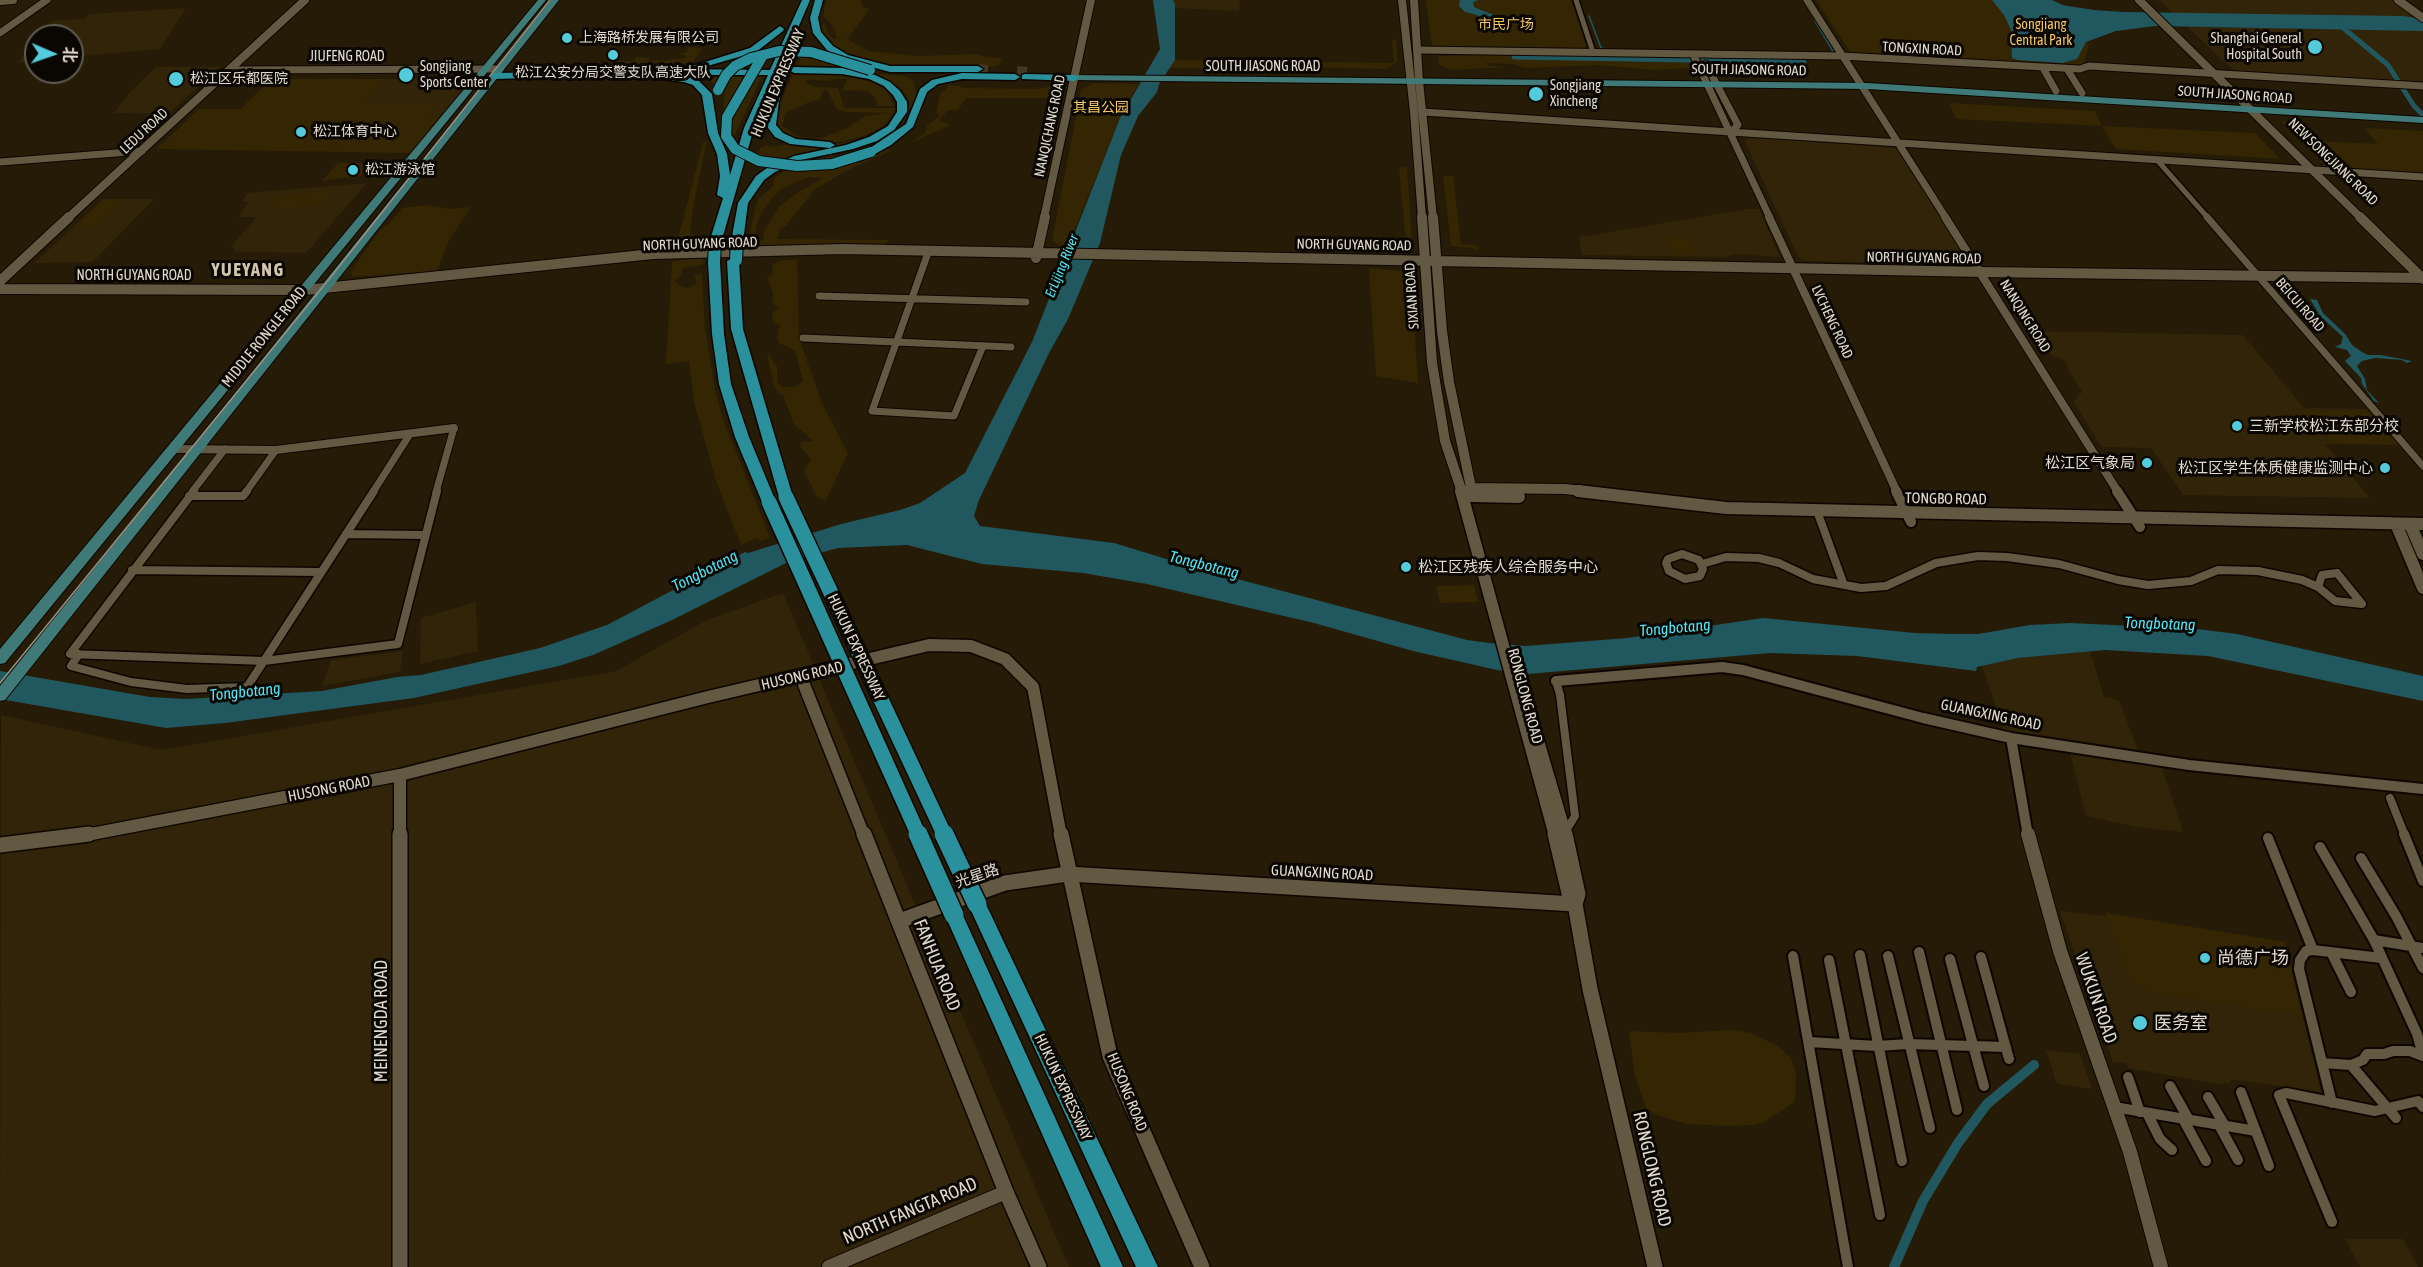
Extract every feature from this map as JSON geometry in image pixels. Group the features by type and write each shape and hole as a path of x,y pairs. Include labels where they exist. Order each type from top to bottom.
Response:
{"highway":[{"path":"798,0 727,117 726,136 735,148 759,160 797,166 832,164 871,152 894,138 914,120 923,91 935,82 962,76 1075,75"},
{"name":"HUKUN EXPRESSWAY","path":"806,0 749,128 715,243 718,334 725,384 742,437 769,502 1112,1267"},
{"path":"711,111 718,90 726,75 735,66 752,58 779,51 811,52 870,70 911,73 978,69 890,69 845,57 830,48 817,33 814,18 816,0"},
{"name":"HUKUN EXPRESSWAY","path":"816,0 757,128 740,188 734,261 737,329 786,497 1147,1267"},
{"path":"662,69 708,64 738,56 765,42 780,29"},
{"path":"735,242 743,203 753,186 766,174 784,163 873,139 896,123 902,112 902,102 893,88 872,77 842,71 793,71 840,74 876,82 895,98 896,112 890,122 877,132 847,142 804,144 779,135 771,125 771,114 794,44"},
{"path":"498,72 569,73 636,73 767,71 662,69 569,73"},
{"path":"988,70 1021,74"},
{"path":"636,73 675,77 696,83 707,94 713,133 722,154 725,176 715,243"},
{"path":"812,155 865,147 897,133 914,120"}],"main road":[{"path":"0,1 13,0"},
{"name":"LEDU ROAD","path":"0,281 305,0"},
{"name":"MIDDLE RONGLE ROAD","path":"0,659 542,0"},
{"name":"MIDDLE RONGLE ROAD","path":"0,696 555,0"},
{"name":"NANQICHANG ROAD","path":"1036,255 1091,0"},
{"name":"SIXIAN ROAD","path":"1402,0 1414,78 1432,363 1445,441 1467,491"},
{"name":"SIXIAN ROAD","path":"1414,0 1419,50 1414,78 1423,112 1442,332 1449,382 1467,463 1467,491"},
{"name":"NEW SONGJIANG ROAD","path":"2139,0 2155,12"},
{"name":"NEW SONGJIANG ROAD","path":"2146,0 2214,74 2253,107"},
{"path":"2398,0 2423,18"},
{"path":"2410,0 2423,9"},
{"name":"NEW SONGJIANG ROAD","path":"2170,27 2223,74 2316,170 2423,268"},
{"name":"SOUTH JIASONG ROAD","path":"1075,75 1859,83 2056,91 2253,107 2411,113 2422,118"},
{"name":"SOUTH JIASONG ROAD","path":"1859,83 2422,118"},
{"path":"2316,170 2423,279"},
{"name":"NORTH GUYANG ROAD","path":"0,289 305,290 322,292 641,259 829,253 1062,255 1409,264 1437,261 2423,279"},
{"name":"RONGLONG ROAD","path":"1467,491 1547,794 1569,893 1575,904 1590,989 1655,1267"},
{"name":"TONGBO ROAD","path":"1467,491 1567,497 1729,516 1818,515 2417,528"},
{"path":"2397,528 2423,588"},
{"path":"2417,528 2422,552"},
{"name":"HUSONG ROAD","path":"0,845 70,838 400,775 708,697 801,677 929,645 971,646 1005,659 1033,687 1068,874 1110,1056 1202,1267"},
{"name":"FANHUA ROAD","path":"801,677 1006,1191 1039,1267"},
{"name":"MEINENGDA ROAD","path":"400,775 400,1267"},
{"name":"RONGLONG ROAD","path":"1547,794 1564,834 1578,894 1575,904"},
{"name":"GUANGXING ROAD","path":"1068,874 1575,904"},
{"name":"光星路","path":"899,921 1005,882 1068,874"}],"street":[{"path":"0,33 46,0"},
{"path":"1576,0 1593,52"},
{"name":"NANQING ROAD","path":"1807,0 1897,144 1982,272 2137,523"},
{"name":"TONGXIN ROAD","path":"1419,50 1842,56 2067,69 2089,66 2423,86"},
{"name":"LVCHENG ROAD","path":"1698,55 1730,133 1909,518"},
{"path":"2043,68 2056,91"},
{"path":"2067,69 2082,93"},
{"name":"JIUFENG ROAD","path":"228,72 498,72"},
{"name":"LVCHENG ROAD","path":"1710,80 1738,125 1730,133"},
{"path":"1423,112 2423,177"},
{"path":"0,162 142,151"},
{"name":"BEICUI ROAD","path":"2158,161 2423,466"},
{"path":"928,253 872,411 954,416 983,346"},
{"path":"819,296 1026,302"},
{"path":"803,338 1011,346"},
{"path":"172,449 225,449 276,450 454,428 398,644 264,661 70,654 225,449"},
{"path":"79,654 70,666 130,682 187,689 247,687 410,434"},
{"path":"189,496 243,496 276,450"},
{"path":"1818,515 1844,585"},
{"path":"346,534 425,534"},
{"path":"1682,554 1694,557 1702,564 1703,573 1691,579 1673,575 1666,563 1671,556 1682,554"},
{"path":"1702,564 1726,557 1759,558 1779,563 1813,579 1861,588 1886,586 1936,563 1978,556 2007,557 2059,564 2135,584 2191,581 2201,575 2228,569 2258,571 2302,580 2318,587 2335,601 2362,604 2337,573 2322,575 2318,587"},
{"path":"132,570 321,572"},
{"name":"GUANGXING ROAD","path":"1556,681 1722,667 1743,670 1923,718 2011,738 2189,765 2423,789"},
{"path":"1556,681 1560,695 1575,816 1564,834"},
{"name":"WUKUN ROAD","path":"2011,738 2027,832 2060,951 2130,1152 2161,1267"},
{"path":"2390,798 2423,881"},
{"path":"2268,837 2313,950"},
{"path":"2320,847 2374,940 2416,1034 2423,1056"},
{"path":"2361,858 2423,968"},
{"path":"2374,940 2423,948"},
{"path":"2332,1103 2299,969 2302,955 2306,951 2313,950 2381,958"},
{"path":"1918,952 1957,1110"},
{"path":"2331,952 2351,992"},
{"path":"1860,955 1902,1161"},
{"path":"1793,956 1848,1267"},
{"path":"1888,956 1930,1128"},
{"path":"1981,957 2009,1059"},
{"path":"1950,959 1984,1086"},
{"path":"1829,960 1880,1215"},
{"path":"1809,1042 1877,1046 1941,1044 2006,1047"},
{"path":"2322,1063 2350,1065 2372,1053 2384,1054 2403,1050 2423,1056"},
{"path":"2350,1065 2396,1118"},
{"path":"2128,1077 2143,1112 2160,1139 2172,1150"},
{"path":"2170,1086 2206,1161"},
{"path":"2241,1092 2269,1166"},
{"path":"2332,1222 2279,1095 2286,1093 2375,1111 2418,1101 2423,1107"},
{"path":"2208,1097 2238,1160"},
{"path":"2114,1107 2256,1131"},
{"name":"NORTH FANGTA ROAD","path":"829,1267 1006,1191"}],"shaded area":[{"path":"1173,0 1240,0 1239,11 1175,8"},
{"name":"Shanghai General Hospital South","path":"2159,0 2391,0 2423,24 2423,83 2242,73 2232,69"},
{"path":"186,8 160,49 84,56 84,24 51,24 55,20 84,19 89,14"},
{"path":"24,56 24,63 17,63"},
{"name":"松江区乐都医院","path":"156,67 220,67 168,114 114,113 131,91"},
{"path":"385,79 468,79 470,82 442,116 427,116 437,103 362,103"},
{"path":"1750,137 1897,148 1971,264 1804,261 1798,257 1745,142"},
{"path":"367,183 306,253 236,252 231,246 257,217 239,217 248,202 242,201 247,193"},
{"path":"126,199 154,199 93,262 34,263 73,227 97,227"},
{"path":"1747,209 1759,209 1780,257 1735,254 1725,257 1582,255 1579,237"},
{"name":"三新学校松江东部分校","path":"2029,331 2243,335 2304,408 2370,409 2400,445 2325,444 2370,498 2183,495 2151,448 2102,447 2073,402 2082,392 2065,361 2039,349"},
{"path":"783,593 1069,1267 0,1267 1,715 162,750 616,671 707,620"},
{"path":"476,602 478,651 420,664 421,618"},
{"path":"403,651 400,672 322,686 331,660"},
{"path":"2090,651 2104,697 2119,700 2140,756 2005,734 1982,666 2018,658"},
{"path":"2070,753 2161,766 2183,832 2137,827 2086,816"},
{"path":"2060,911 2106,916 2106,913 2285,942 2321,1092 2230,1079 2231,1083 2223,1082 2224,1085 2128,1068 2126,1063 2113,1062"},
{"path":"2046,1050 2080,1054 2092,1089 2057,1084"},
{"path":"2345,1239 2403,1239 2418,1267 2360,1267"}],"green space":[{"path":"826,0 861,0 862,7 870,9 847,39 868,51 917,56 976,54 1002,58 998,66 889,67 851,56 830,43 821,31 820,25 825,24 833,39 837,38 832,25 823,17"},
{"name":"市民广场","path":"1426,0 1571,0 1586,46 1582,50 1432,47"},
{"name":"Songjiang Central Park","path":"1816,0 2053,0 2062,4 2089,44 2083,68 1852,55"},
{"path":"1392,39 1396,40 1398,62 1386,69 1295,67 1290,69 1246,66 1239,69 1168,68 1175,60 1394,63"},
{"path":"689,47 702,48 693,63 611,64 613,61 634,61 636,57 649,58 648,61 685,58 687,56 678,54 685,53"},
{"path":"803,52 865,69 875,72 795,69"},
{"path":"1491,53 1688,57 1682,57 1683,61 1689,62 1691,68 1654,70 1599,65 1526,68 1512,64 1485,63 1489,66 1509,67 1451,70 1439,65 1438,56 1489,55"},
{"path":"763,74 734,137 731,129 733,119 724,115 725,90 715,86 704,75"},
{"path":"793,74 839,75 872,82 887,91 894,106 877,106 876,99 869,92 844,91 843,88 848,79 807,80 806,83 816,87 838,88 844,107 895,108 884,126 864,136 840,142 800,141 775,128 776,112","holes":["827,90 837,109 846,112 888,113 865,116 847,128 813,139 798,136 782,126 786,113 820,99 823,91"]},
{"path":"881,74 905,76 914,81 916,93 914,113 910,113 909,101 901,88 879,76"},
{"name":"松江体育中心","path":"271,79 385,79 363,103 438,103 428,115 442,116 411,153 156,149 199,109 240,109"},
{"name":"其昌公园","path":"1094,83 1138,84 1120,118 1068,246 1060,246 1052,241 1081,90"},
{"path":"950,85 963,88 1036,89 1057,85 1053,98 966,98 958,110 948,110 940,120 950,125 910,143 926,132 927,125 940,114 936,113 940,94"},
{"path":"1949,103 2095,111 2102,126 1956,119"},
{"path":"2281,121 2298,123 2312,141 2378,144 2364,128 2423,131 2423,175 2326,167"},
{"path":"2102,126 2255,133 2280,159 2115,149"},
{"path":"876,136 845,147 802,154 783,162 757,157 760,148 766,145 773,147 793,143 827,146"},
{"path":"707,141 694,202 690,234 698,237 698,243 706,244 666,246 677,243 703,142"},
{"path":"888,149 890,151 848,170 814,190 786,226 781,228 777,239 888,240 886,245 750,245 750,230 758,199 773,186 774,178 789,168 813,159","holes":["809,177 823,178 795,194 779,207 763,233 764,240 755,241 757,222 773,197 783,188"]},
{"name":"松江游泳馆","path":"338,163 376,163 378,166 371,174 322,181"},
{"path":"1407,166 1412,243 1410,248 1408,250 1357,249 1358,246 1400,248 1406,243 1399,168"},
{"path":"1443,176 1453,176 1461,244 1476,245 1478,252 1472,248 1451,246"},
{"path":"330,191 323,205 271,210 278,196"},
{"path":"103,199 126,199 97,227 73,227"},
{"path":"426,205 450,209 471,207 448,242 437,271 352,277 351,271 379,231 390,223 402,208"},
{"path":"1666,238 1690,238 1696,254 1672,253"},
{"path":"703,258 702,265 683,268 681,275 675,281 682,287 690,288 697,283 694,275 702,274 705,327 715,389 723,419 770,537 762,541 757,538 741,545 717,484 694,402 689,361 666,364 672,261"},
{"path":"797,259 799,338 822,403 848,453 826,500 817,497 804,471 811,459 800,447 801,442 813,441 793,423 783,394 779,394 774,385 767,355 777,366 777,382 783,387 795,387 803,381 795,350 779,343 777,339 780,324 773,323 772,313 778,309 772,301 773,293 767,278 772,275 773,264"},
{"path":"1369,268 1403,271 1411,276 1418,383 1376,376"},
{"path":"2306,410 2368,412 2397,445 2333,443"},
{"path":"1474,585 1479,602 1440,603 1436,586"},
{"name":"尚德广场","path":"2106,913 2285,942 2302,1016 2158,993 2140,986 2127,973"},
{"path":"1730,1030 1751,1033 1778,1046 1791,1058 1796,1072 1795,1102 1764,1122 1754,1125 1687,1124 1657,1115 1646,1108 1635,1076 1629,1031 1678,1033"}],"water":[{"name":"ErLijing River","path":"1153,0 1173,0 1175,4 1175,60 1159,84 1157,92 1138,116 1121,155 1100,243 1068,319 1049,353 979,500 974,516 980,526 1114,543 1196,568 1467,640 1489,643 1526,646 1627,638 1763,618 1915,633 1952,634 1978,634 2030,625 2070,623 2197,629 2237,634 2423,676 2423,701 2208,656 2105,650 2018,658 1977,667 1976,671 1857,656 1770,653 1528,674 1497,670 1413,651 1314,623 1147,584 1083,573 982,564 907,545 838,548 788,562 670,621 593,655 559,666 414,698 225,723 166,728 0,699 0,671 150,697 186,699 322,691 397,677 421,675 540,648 607,625 745,552 920,503 965,473 1032,342 1120,118 1160,49"},
{"path":"1460,0 1479,0 1473,2 1474,7 1501,18 1501,21 1508,23 1513,29 1489,24 1477,15 1465,12 1459,6"},
{"path":"1992,0 2052,0 2062,5 2124,12 2403,16 2423,19 2423,31 2155,26 2116,31 2086,42 2077,59 2062,63 2018,60 2012,58 2011,30 2004,15"},
{"path":"2310,299 2317,300 2323,313 2346,335 2352,345 2362,352 2368,355 2412,361 2407,363 2402,360 2375,358 2362,361 2357,366 2365,379 2367,390 2379,403 2374,401 2362,384 2361,378 2345,361 2351,356 2347,350 2335,347 2341,344 2343,337 2320,316"}],"waterway":[{"path":"1589,16 1601,48 1606,49"},
{"path":"1815,21 1833,51 1829,53"},
{"path":"2336,22 2388,65 2414,106 2423,115"},
{"path":"1514,57 1804,62"},
{"path":"1894,1267 1923,1201 1958,1143 1987,1104 2034,1065"}],"tunnel":[{"path":"978,69 988,70"},
{"path":"566,70 575,70"},
{"path":"1017,71 1027,72"}],"tram line":[{"path":"0,683 330,278 550,0"}],"place":[{"name":"上海路桥发展有限公司","path":"567,38"},
{"name":"Shanghai General Hospital South","path":"2315,47"},
{"name":"松江公安分局交警支队高速大队","path":"613,55"},
{"name":"Songjiang Sports Center","path":"406,75"},
{"name":"松江区乐都医院","path":"176,79"},
{"name":"Songjiang Xincheng","path":"1536,94"},
{"name":"松江体育中心","path":"301,132"},
{"name":"松江游泳馆","path":"353,170"},
{"name":"三新学校松江东部分校","path":"2237,426"},
{"name":"松江区气象局","path":"2147,463"},
{"name":"松江区学生体质健康监测中心","path":"2385,468"},
{"name":"松江区残疾人综合服务中心","path":"1406,567"},
{"name":"尚德广场","path":"2205,958"},
{"name":"医务室","path":"2140,1023"}],"district":[{"name":"YUEYANG","path":"248,270"}],"water label":[{"name":"Tongbotang","path":"1204,565"},
{"name":"Tongbotang","path":"705,571"},
{"name":"Tongbotang","path":"2160,624"},
{"name":"Tongbotang","path":"1675,628"},
{"name":"Tongbotang","path":"245,692"}]}
